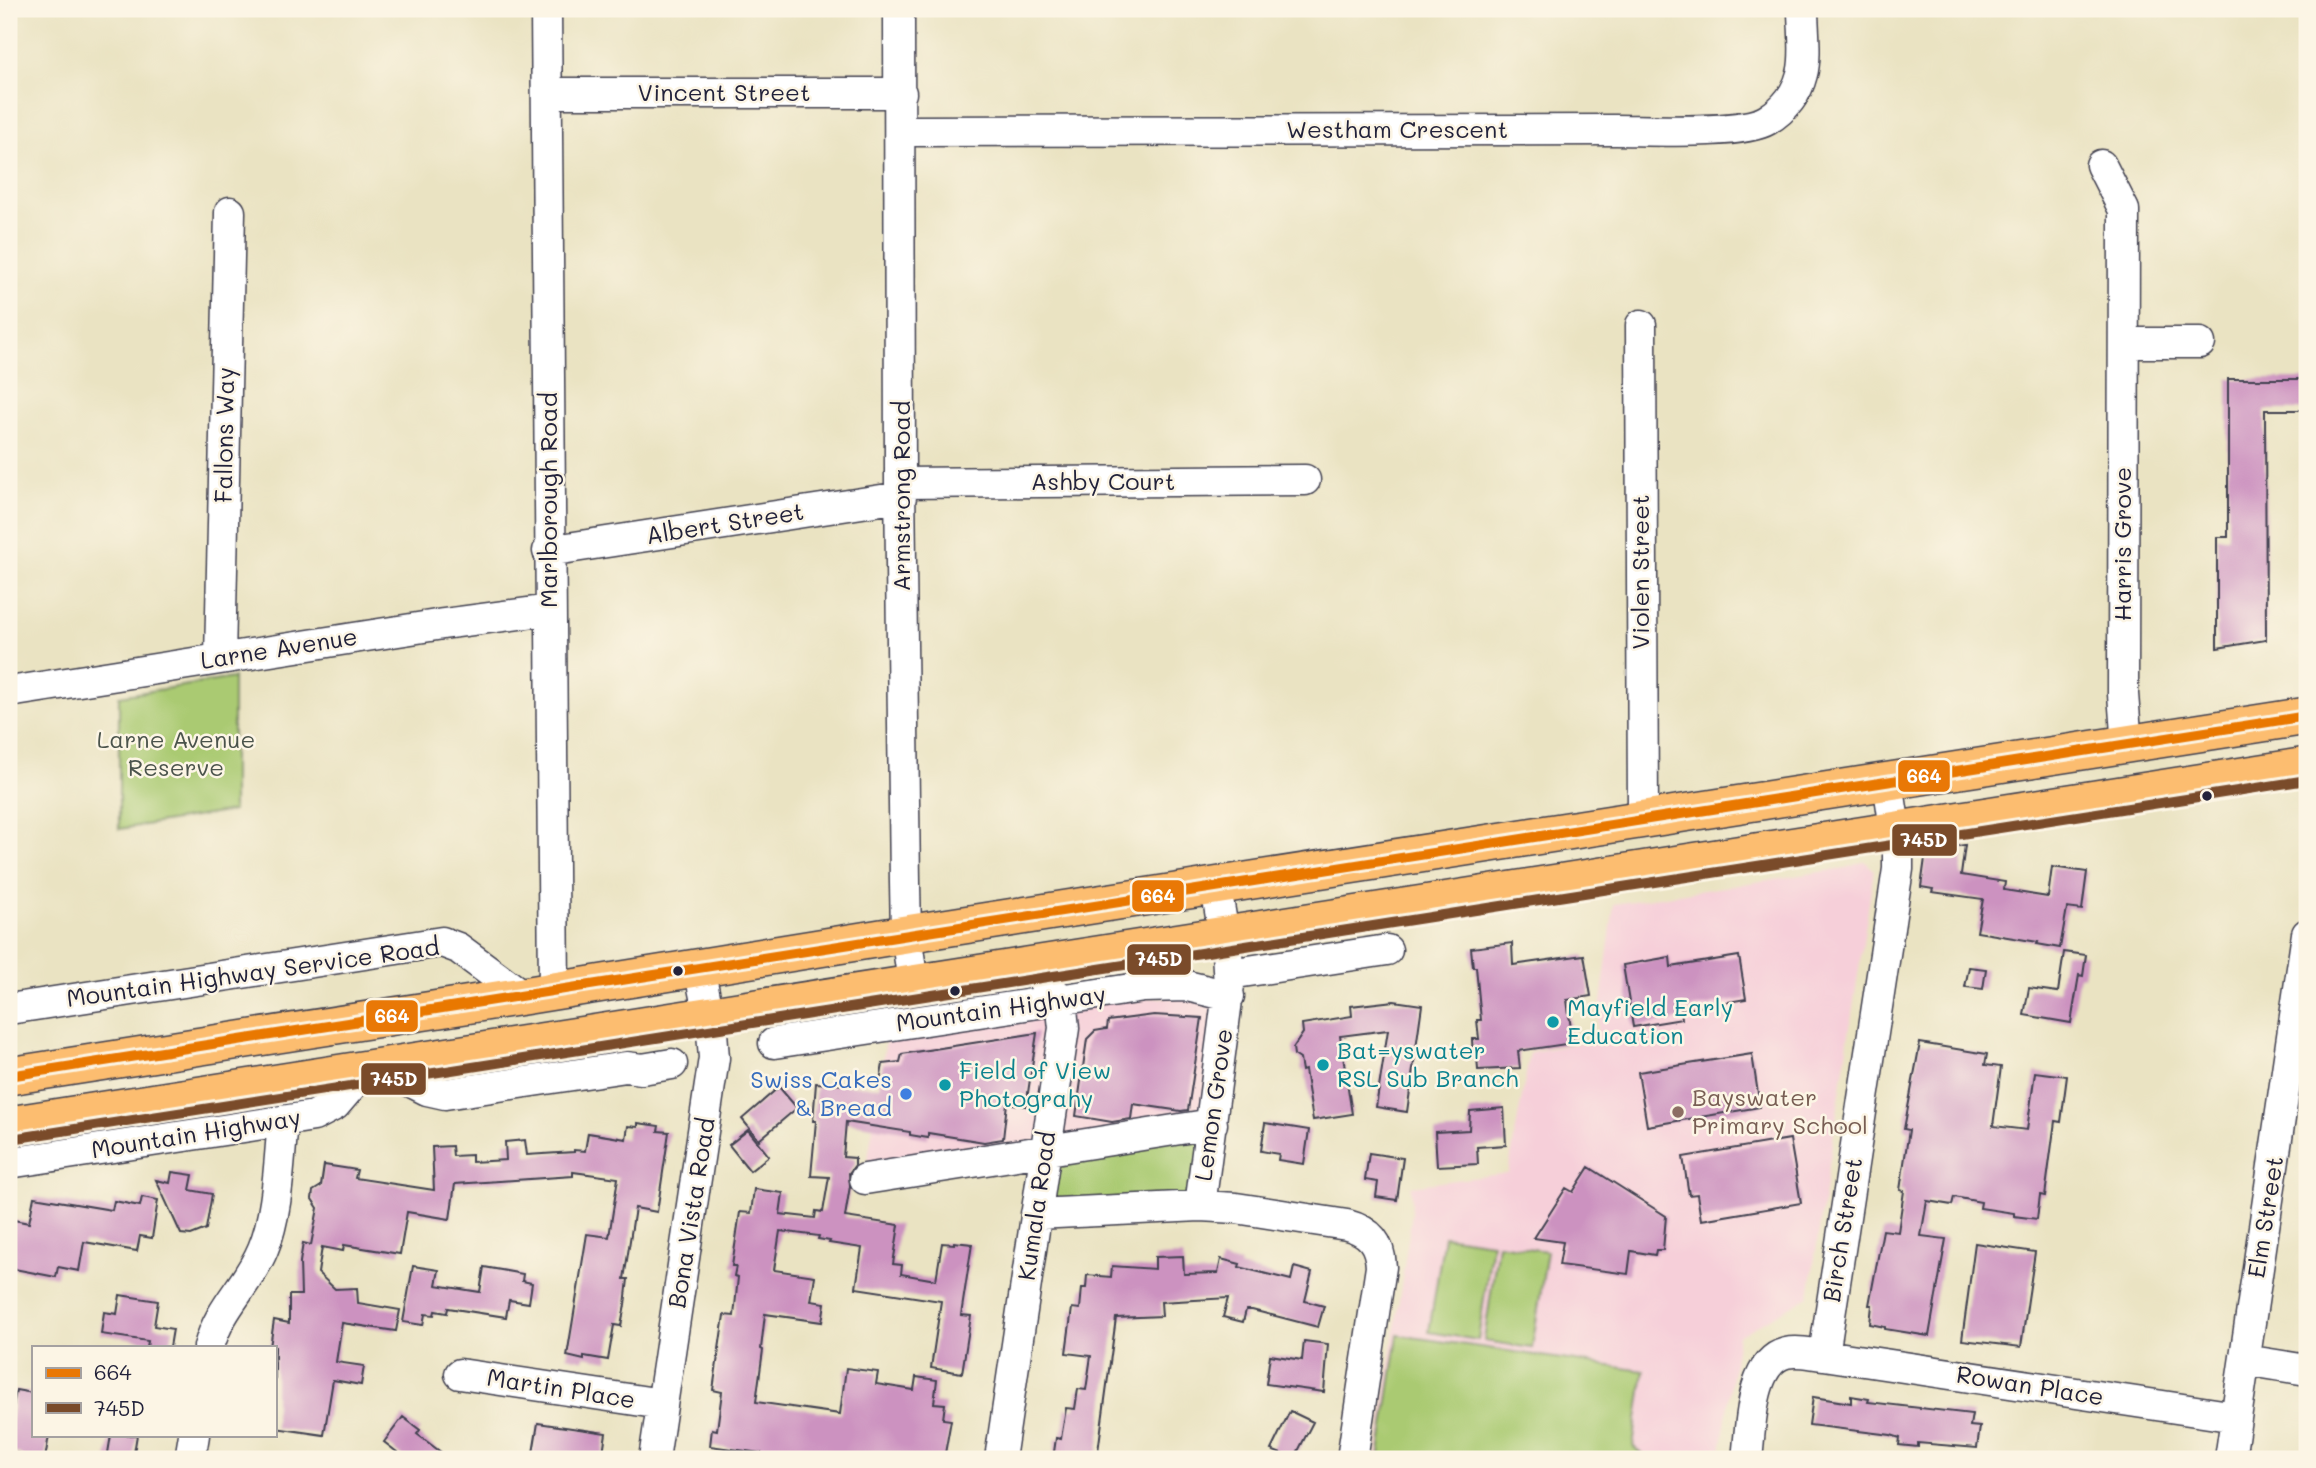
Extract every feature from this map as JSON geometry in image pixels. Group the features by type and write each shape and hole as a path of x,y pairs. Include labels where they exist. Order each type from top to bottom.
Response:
{"main road":[{"path":"9,1076 2307,716"},
{"name":"Mountain Highway","path":"9,1125 2307,766"}],"street":[{"name":"Marlborough Road","path":"538,994 550,610 546,9"},
{"name":"Armstrong Road","path":"900,9 901,490 906,934 913,983"},
{"name":"Westham Crescent","path":"901,131 1616,130 1744,126 1766,121 1792,99 1803,72 1803,9"},
{"name":"Vincent Street","path":"547,93 901,93"},
{"name":"Harris Grove","path":"2101,164 2124,210 2123,694 2127,746"},
{"name":"Fallons Way","path":"220,658 230,212"},
{"name":"Violen Street","path":"1641,325 1643,819"},
{"path":"2124,343 2200,343"},
{"name":"Ashby Court","path":"901,490 1305,481"},
{"name":"Albert Street","path":"548,551 901,490"},
{"name":"Larne Avenue","path":"9,692 443,624 550,610"},
{"name":"Birch Street","path":"1824,1355 1898,869 1896,830 1888,782"},
{"name":"Lemon Grove","path":"1200,1206 1228,991 1224,934 1216,887"},
{"name":"Elm Street","path":"2230,1459 2245,1360 2297,1082 2307,934"},
{"path":"1144,987 1186,941"},
{"name":"Mountain Highway Service Road","path":"9,1009 442,942 458,948 538,994"},
{"name":"Mountain Highway","path":"774,1043 1144,987 1187,986 1228,991 1387,950"},
{"path":"1030,965 1061,1000"},
{"name":"Bona Vista Road","path":"654,1459 713,1073 715,1051 699,967"},
{"name":"Kumala Road","path":"1000,1459 1064,1028 1061,1000"},
{"path":"779,1004 835,1034"},
{"path":"626,1067 660,1023"},
{"path":"374,1068 427,1090 445,1094 626,1067 642,1069 672,1065"},
{"name":"Mountain Highway","path":"9,1163 283,1122 326,1112 374,1068"},
{"path":"177,1100 226,1130"},
{"path":"209,1346 223,1313 257,1263 269,1234 283,1122"},
{"path":"865,1179 1212,1124"},
{"name":"Lemon Grove","path":"1036,1214 1200,1206 1236,1208 1357,1228 1367,1232 1377,1244 1381,1267 1352,1459"},
{"path":"1746,1459 1759,1380 1765,1367 1776,1357 1790,1352 1824,1355"},
{"name":"Rowan Place","path":"1824,1355 2236,1417"},
{"path":"2245,1360 2307,1370"},
{"name":"Martin Place","path":"460,1374 662,1404"},
{"path":"190,1459 194,1436"}],"shaded area":[{"name":"Bayswater Primary School","path":"1865,861 1874,870 1809,1296 1738,1336 1720,1459 1376,1459 1412,1212 1411,1186 1508,1173 1530,1052 1596,1040 1614,904 1846,868"},
{"path":"1229,996 1212,1124 865,1179 888,1026 1061,1000"}],"green space":[{"name":"Larne Avenue Reserve","path":"233,678 233,811 119,829 119,696"},
{"path":"1212,1124 1200,1206 1036,1214 1045,1151"},
{"path":"1444,1236 1492,1243 1478,1340 1429,1332"},
{"path":"1498,1244 1547,1251 1532,1348 1484,1341"},
{"path":"1398,1335 1644,1371 1633,1446 1647,1459 1379,1459"}],"building":[{"path":"2228,379 2305,379 2305,410 2265,410 2266,640 2217,648 2217,537 2228,537"},
{"path":"1965,845 1961,875 2005,882 2004,890 2048,897 2052,867 2087,872 2082,910 2067,908 2060,948 1977,932 1983,899 1932,892 1933,889 1921,887 1926,851"},
{"path":"1512,943 1513,965 1584,955 1591,996 1567,1000 1573,1043 1518,1051 1520,1068 1478,1070 1477,1056 1473,1057 1472,1039 1479,1039 1477,1020 1481,1020 1476,967 1473,967 1471,948"},
{"path":"2064,952 2086,955 2083,976 2079,975 2071,1023 2024,1015 2029,988 2058,992"},
{"path":"1739,956 1746,999 1681,1010 1682,1019 1633,1027 1623,965 1670,957 1671,967"},
{"path":"1969,967 1986,969 1983,989 1965,987"},
{"path":"1394,1001 1422,1005 1407,1112 1376,1107 1388,1030 1340,1036 1352,1114 1313,1120 1305,1070 1302,1071 1300,1059 1294,1055 1293,1048 1303,1033 1302,1024 1352,1016 1351,1006"},
{"path":"1154,1015 1202,1018 1188,1110 1133,1104 1131,1119 1112,1122 1076,1116 1087,1039 1095,1031 1107,1029 1108,1021"},
{"path":"1037,1033 1026,1106 1007,1103 1003,1139 984,1142 928,1133 928,1138 910,1135 910,1132 846,1122 843,1157 855,1158 855,1165 849,1173 850,1186 845,1217 899,1225 893,1264 902,1265 901,1274 936,1280 942,1243 972,1244 961,1315 971,1316 962,1373 931,1368 941,1301 856,1288 862,1248 829,1243 830,1241 818,1239 819,1236 780,1231 774,1270 815,1276 811,1301 825,1303 822,1322 765,1314 756,1402 840,1414 846,1368 878,1372 876,1384 914,1390 916,1377 937,1380 934,1403 945,1404 943,1419 951,1420 944,1459 760,1459 761,1453 710,1446 712,1429 717,1430 722,1392 713,1390 724,1315 734,1316 738,1277 734,1276 736,1266 732,1266 740,1212 751,1213 754,1189 783,1193 780,1214 815,1218 816,1211 823,1212 829,1177 811,1176 816,1083 879,1087 883,1064 900,1062 902,1054"},
{"path":"1920,1043 1987,1054 1985,1065 2001,1067 1993,1126 2027,1130 2035,1072 2067,1076 2061,1122 2055,1121 2045,1196 2040,1195 2037,1219 1980,1208 1981,1202 1954,1197 1952,1205 1927,1201 1921,1236 1946,1239 1929,1336 1870,1324 1872,1305 1869,1305 1883,1230 1898,1232 1904,1191 1900,1190 1909,1130 1904,1129"},
{"path":"1752,1054 1760,1107 1647,1126 1638,1072"},
{"path":"779,1087 797,1108 759,1140 742,1119"},
{"path":"1504,1108 1506,1145 1477,1147 1478,1164 1437,1166 1435,1132 1469,1130 1470,1111"},
{"path":"638,1123 659,1126 658,1131 669,1132 657,1212 635,1208 624,1279 628,1279 625,1305 621,1326 614,1325 608,1360 584,1356 584,1360 567,1356 587,1234 609,1237 618,1178 573,1172 573,1176 455,1184 450,1219 407,1212 400,1254 344,1245 343,1251 322,1247 318,1273 335,1289 357,1288 358,1303 400,1310 396,1331 342,1323 336,1362 364,1366 361,1385 333,1380 324,1435 276,1428 276,1346 270,1346 274,1320 289,1323 289,1295 301,1295 300,1262 303,1243 311,1245 318,1208 312,1199 313,1191 321,1186 324,1165 357,1170 355,1178 434,1190 432,1147 452,1146 453,1156 472,1155 472,1162 506,1160 505,1142 525,1140 527,1155 585,1151 588,1133 626,1139 628,1126 638,1127"},
{"path":"1265,1123 1309,1130 1304,1164 1278,1160 1279,1154 1261,1151"},
{"path":"748,1130 769,1156 750,1171 729,1145"},
{"path":"1790,1139 1801,1203 1701,1220 1697,1194 1689,1195 1683,1157"},
{"path":"1369,1153 1403,1158 1397,1200 1376,1197 1378,1182 1365,1180"},
{"path":"1589,1167 1666,1216 1663,1250 1656,1250 1655,1255 1631,1251 1628,1274 1559,1265 1563,1242 1534,1238 1566,1188 1573,1192"},
{"path":"172,1172 193,1175 190,1190 212,1194 206,1229 191,1235 181,1234 156,1180 170,1183"},
{"path":"34,1197 112,1210 114,1201 140,1206 142,1197 158,1200 152,1238 140,1236 137,1251 84,1242 79,1271 58,1267 56,1277 9,1268 9,1219 29,1223"},
{"path":"1975,1243 2035,1252 2021,1347 1962,1340"},
{"path":"1183,1256 1184,1274 1218,1273 1221,1259 1240,1264 1239,1267 1291,1280 1294,1267 1312,1272 1305,1301 1324,1306 1318,1327 1252,1310 1246,1310 1243,1322 1223,1317 1228,1298 1161,1302 1162,1316 1116,1318 1097,1459 1053,1459 1056,1438 1061,1439 1066,1408 1075,1409 1078,1389 1086,1390 1091,1356 1066,1353 1072,1308 1080,1309 1082,1288 1086,1288 1087,1275 1111,1277 1112,1266 1155,1269 1155,1257"},
{"path":"413,1266 439,1270 436,1285 480,1292 484,1267 523,1274 522,1281 532,1283 529,1303 509,1300 506,1317 448,1308 447,1313 435,1311 434,1315 425,1314 423,1325 403,1322"},
{"path":"120,1295 158,1301 154,1326 173,1329 170,1346 147,1346 148,1341 101,1334 104,1312 117,1314"},
{"path":"1304,1341 1328,1344 1324,1392 1266,1384 1270,1355 1302,1360"},
{"path":"16,1390 32,1393 32,1436 49,1436 45,1459 25,1459 20,1454 9,1452 9,1429"},
{"path":"1851,1396 1869,1399 1868,1402 1972,1414 1970,1426 1980,1427 1977,1448 1918,1443 1918,1447 1899,1445 1900,1438 1891,1435 1809,1425 1813,1397 1851,1403"},
{"path":"1290,1411 1313,1422 1294,1459 1271,1450"},
{"path":"403,1417 420,1430 417,1434 450,1459 406,1459 384,1442"},
{"path":"538,1423 606,1433 602,1459 532,1459"},
{"path":"111,1436 137,1436 133,1459 107,1459"}],"transit line":[{"name":"664","path":"9,1076 2307,716"},
{"name":"745D","path":"11,1139 2307,780"}],"place":[{"name":"Mayfield Early Education","path":"1553,1022"},
{"name":"Bat=yswater RSL Sub Branch","path":"1323,1065"},
{"name":"Field of View Photograhy","path":"945,1085"},
{"name":"Swiss Cakes & Bread","path":"906,1094"},
{"name":"Bayswater Primary School","path":"1678,1112"}]}
